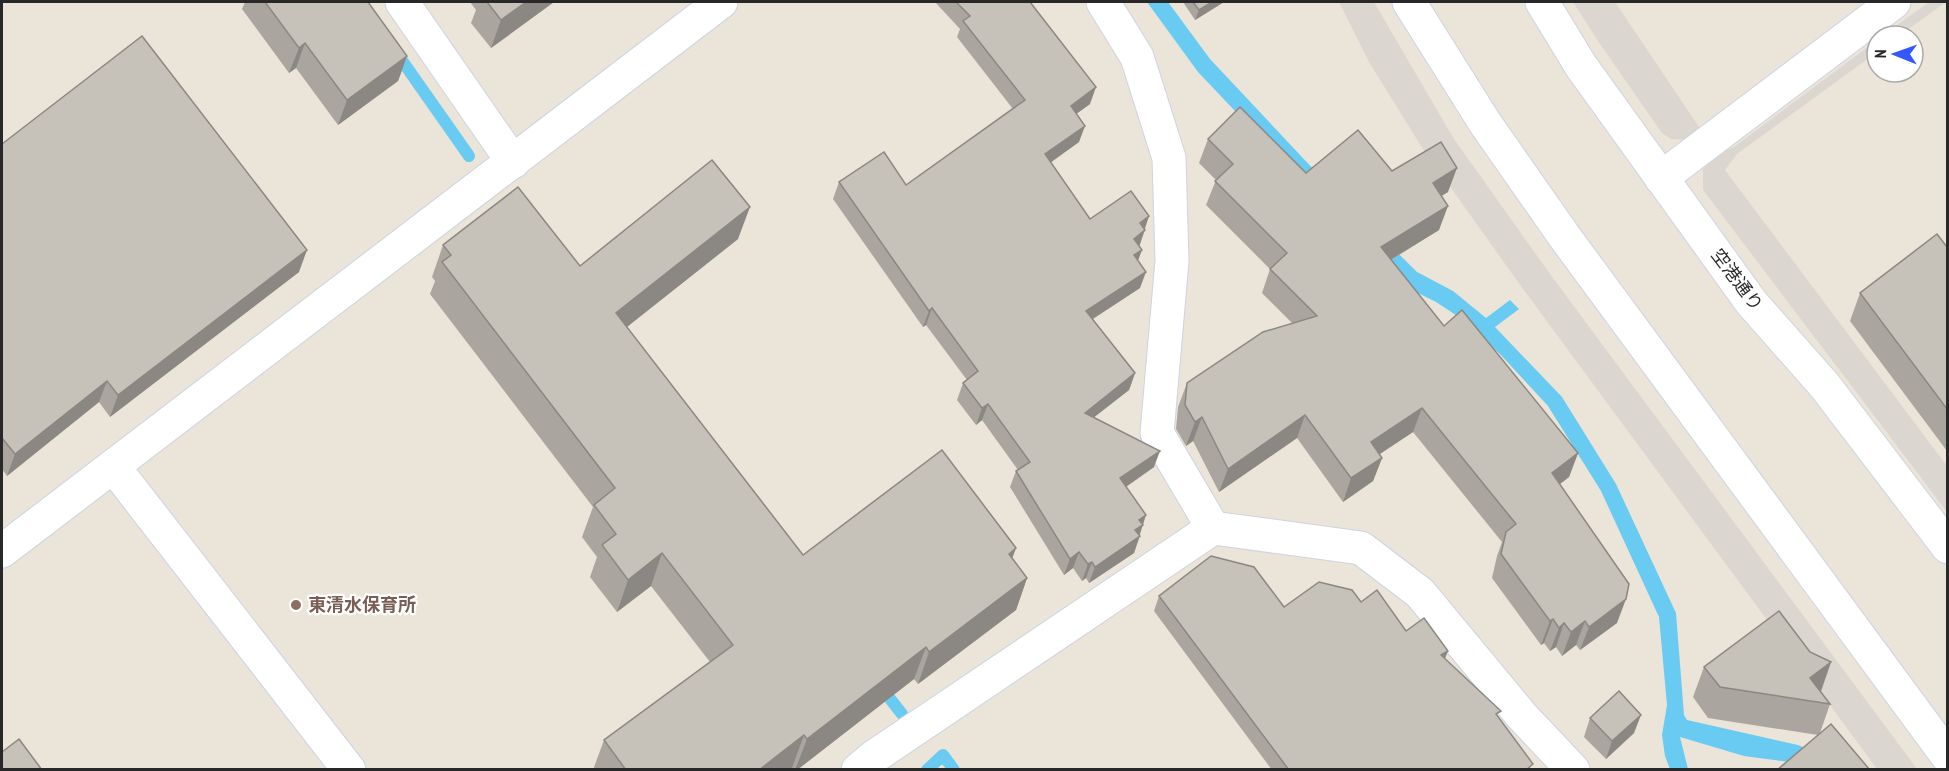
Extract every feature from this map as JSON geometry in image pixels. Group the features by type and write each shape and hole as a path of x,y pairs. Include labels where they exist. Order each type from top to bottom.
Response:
{"street":[{"path":"402,2 513,162"},
{"path":"2,550 721,2"},
{"path":"1103,2 1137,57 1169,158 1172,261 1157,433 1213,528"},
{"path":"1409,2 1485,123 1564,236 1947,757"},
{"name":"空港通り","path":"1542,2 1581,66 1751,302 1825,386 1947,547"},
{"path":"1661,178 1894,2"},
{"path":"113,466 349,770"},
{"path":"858,770 875,756 1213,528 1361,548 1420,593 1522,716 1573,770"}],"shaded area":[{"path":"1339,2 1374,2 1454,139 1550,274 1917,769 1877,769 1523,289 1421,146 1369,62"},
{"path":"1573,2 1615,2 1703,133 1689,140 1671,139 1662,133"},
{"path":"1929,2 1946,2 1916,24 1899,24"},
{"path":"1865,49 1865,61 1737,154 1725,170 1947,466 1947,512 1703,190 1703,169 1719,153 1734,147"}],"water":[{"path":"1147,2 1168,2 1210,59 1316,172 1417,272 1453,291 1486,318 1510,300 1519,309 1495,327 1562,397 1616,484 1676,613 1684,715 1687,720 1798,745 1842,764 1790,762 1744,756 1680,737 1688,769 1670,769 1665,756 1662,735 1667,705 1659,617 1601,491 1548,406 1501,355 1465,321 1436,302 1406,287 1198,72"}],"building":[{"path":"265,2 368,2 407,56 347,100 305,43 299,48"},
{"path":"487,2 526,2 501,20"},
{"path":"956,2 1030,2 1096,87 1071,106 1085,126 1045,154 1090,219 1131,191 1149,216 1140,223 1145,230 1134,239 1142,250 1134,255 1146,272 1086,311 1135,373 1085,413 1160,451 1120,478 1146,515 1139,520 1143,525 1135,530 1140,536 1095,567 1092,562 1088,564 1079,552 1070,559 1016,471 1030,462 988,404 982,408 963,383 978,371 932,308 929,311 839,182 884,152 906,185 1025,100 963,21 970,16"},
{"path":"1193,2 1212,2 1199,10"},
{"path":"142,36 307,250 118,395 107,381 15,454 2,438 2,144"},
{"path":"1240,107 1306,173 1358,130 1392,171 1441,142 1457,168 1433,183 1448,206 1381,247 1444,326 1462,310 1578,453 1552,473 1629,584 1626,599 1589,627 1585,621 1571,632 1564,623 1559,628 1553,619 1550,621 1501,554 1506,532 1516,524 1422,408 1371,442 1382,458 1351,478 1305,415 1228,469 1202,417 1195,422 1185,405 1187,383 1263,332 1317,316 1270,269 1287,253 1215,181 1233,164 1208,139"},
{"path":"712,160 750,207 616,313 803,555 942,450 1016,548 1009,554 1027,578 929,652 926,647 807,739 804,735 759,770 626,770 604,740 733,645 662,553 628,580 602,545 616,534 594,505 615,488 442,262 451,255 443,245 518,187 580,266"},
{"path":"1937,234 1947,247 1947,409 1860,293"},
{"path":"1211,556 1254,567 1284,607 1319,582 1352,590 1361,602 1377,590 1406,631 1424,618 1448,651 1441,655 1501,711 1496,714 1533,764 1526,770 1289,770 1159,596"},
{"path":"1779,611 1810,652 1831,662 1810,678 1830,704 1720,687 1704,667"},
{"path":"1619,691 1641,715 1612,741 1590,718"},
{"path":"1831,724 1870,770 1777,770"},
{"path":"19,739 42,770 2,770 2,752"}],"waterway":[{"path":"396,52 469,156"},
{"path":"880,686 902,714"},
{"path":"927,770 943,755 954,770"}],"place":[{"name":"東清水保育所","path":"296,605"}]}
